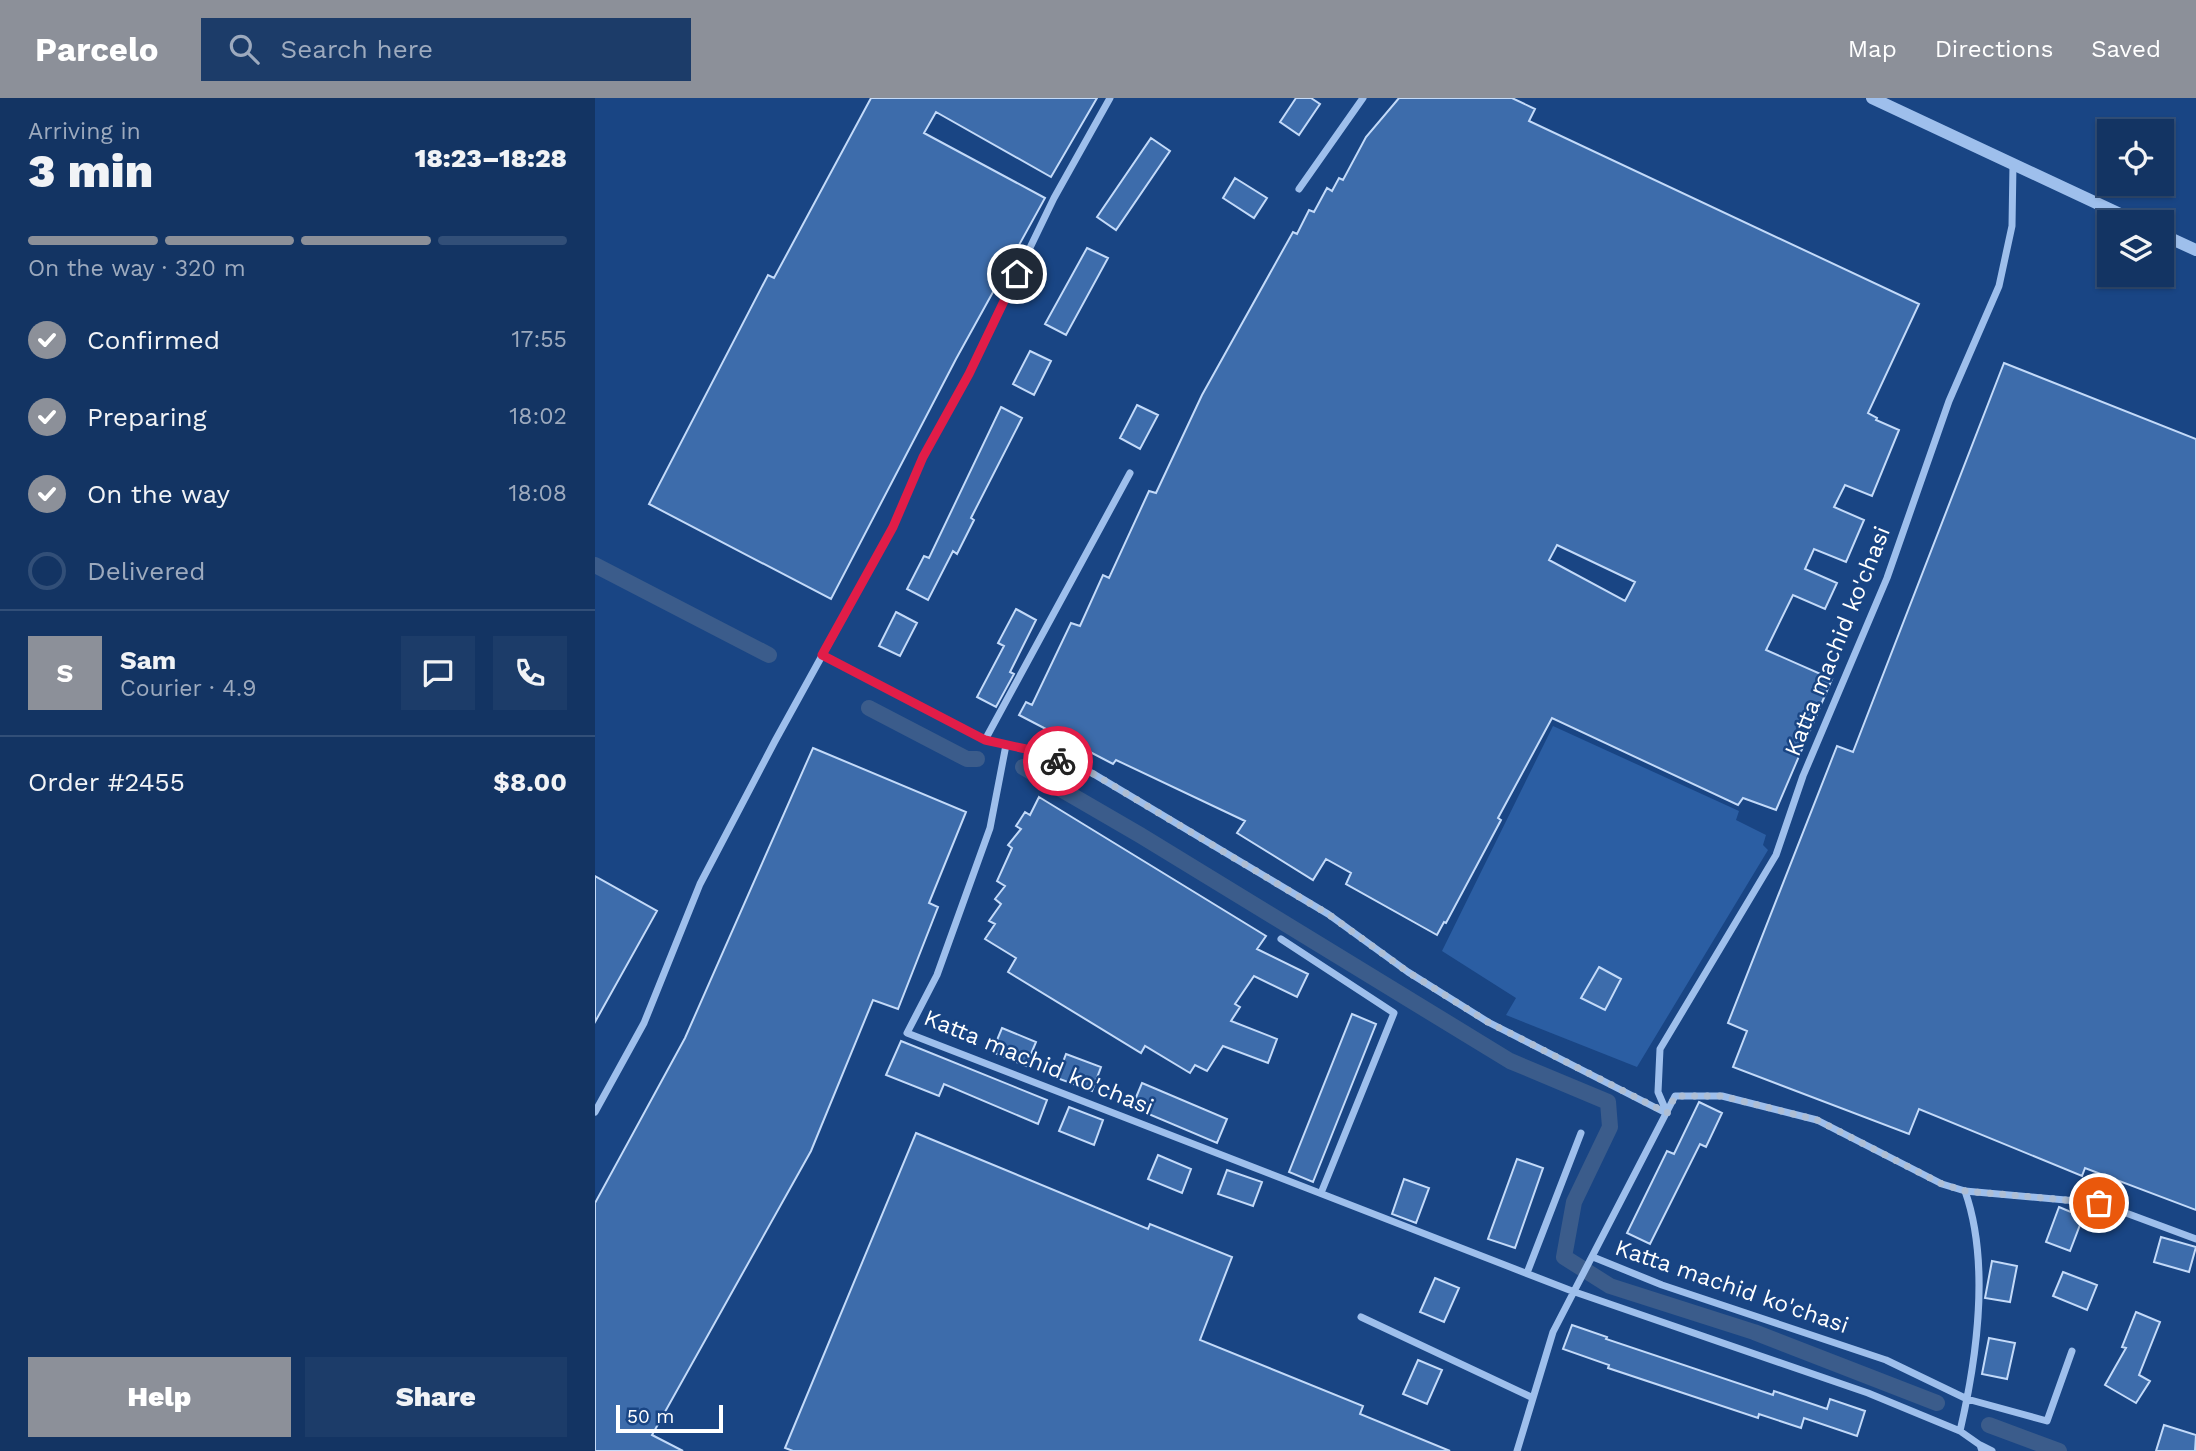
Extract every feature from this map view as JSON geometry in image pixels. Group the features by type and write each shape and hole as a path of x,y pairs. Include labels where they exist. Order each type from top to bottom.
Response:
{"street":[{"path":"595,1111 645,1023 700,884 893,527 923,457 969,374 1054,198 1110,98"},
{"path":"1299,190 1363,98"},
{"path":"1872,98 2111,210"},
{"name":"Katta machid ko'chasi","path":"1667,1113 1658,1092 1660,1049 1776,855 1803,776 1887,578 1949,401 1999,286 2012,226 2013,164"},
{"path":"2174,240 2196,250"},
{"path":"985,740 1130,473"},
{"path":"822,655 985,740 1092,773 1328,914 1408,972 1488,1022 1667,1113"},
{"name":"Katta machid ko'chasi","path":"1006,745 990,828 937,975 908,1033 1572,1291 1868,1394 1960,1431 1981,1448 1992,1451"},
{"path":"1281,939 1394,1013 1321,1193"},
{"name":"Katta machid ko'chasi","path":"2072,1351 2047,1421 1968,1399 1886,1360 1662,1284 1593,1257 1675,1096 1722,1096 1817,1120 1942,1184 1965,1191 2099,1203 2196,1239"},
{"path":"1527,1273 1581,1133"},
{"path":"1960,1431 1968,1399 1980,1275 1976,1222 1965,1191"},
{"path":"1517,1451 1531,1397 1553,1332 1572,1291 1593,1257"},
{"path":"1361,1317 1531,1397"}],"shaded area":[{"path":"1553,726 1739,811 1736,820 1766,835 1763,845 1768,850 1637,1067 1506,1015 1516,998 1442,951"}],"building":[{"path":"871,98 1097,98 1051,177 936,112 924,133 1045,198 956,359 831,599 649,504 768,275 774,278"},
{"path":"1296,98 1311,98 1320,104 1299,135 1280,122"},
{"path":"1399,98 1512,98 1535,109 1529,121 1919,304 1868,413 1877,418 1876,420 1899,430 1872,496 1845,485 1834,507 1864,520 1846,562 1814,549 1805,569 1837,583 1825,609 1793,595 1766,650 1832,679 1776,810 1743,798 1738,805 1552,718 1498,818 1501,820 1437,935 1346,884 1351,873 1326,859 1313,880 1237,833 1245,821 1116,760 1113,764 1019,715 1026,702 1032,705 1071,623 1080,626 1103,575 1109,578 1149,491 1156,493 1202,395 1293,232 1297,234 1309,210 1314,212 1327,188 1332,191 1339,178 1343,180 1366,137","holes":["1557,545 1635,582 1625,601 1549,560"]},
{"path":"1151,138 1170,151 1116,230 1097,217"},
{"path":"1235,178 1267,198 1254,218 1223,198"},
{"path":"1087,248 1108,258 1066,335 1045,324"},
{"path":"1030,351 1051,361 1034,395 1013,384"},
{"path":"2004,363 2196,439 2196,1210 2085,1168 2082,1176 1919,1109 1909,1134 1733,1067 1747,1031 1728,1023 1837,746 1853,752"},
{"path":"1137,405 1158,415 1140,449 1120,438"},
{"path":"1001,407 1022,418 971,518 974,520 957,554 953,551 928,600 907,589 924,556 929,558"},
{"path":"1016,609 1036,620 1010,672 1014,674 996,707 977,697 1004,646 998,643"},
{"path":"896,612 917,623 900,656 879,646"},
{"path":"813,748 966,812 929,903 938,907 898,1009 873,1000 811,1151 652,1435 683,1451 595,1451 595,1203 685,1038"},
{"path":"1039,797 1266,936 1257,949 1308,974 1297,997 1254,976 1235,1004 1240,1007 1231,1021 1277,1039 1268,1063 1223,1046 1207,1071 1195,1065 1190,1073 1145,1046 1141,1053 1008,972 1016,958 985,939 995,924 989,921 1001,904 995,899 1005,886 997,881 1012,848 1008,845 1021,829 1016,826 1025,812 1030,815"},
{"path":"595,876 657,911 595,1022"},
{"path":"1599,967 1621,979 1605,1010 1581,998"},
{"path":"1352,1014 1376,1024 1313,1182 1289,1172"},
{"path":"1002,1028 1036,1042 1026,1066 992,1052"},
{"path":"901,1041 1047,1100 1038,1124 944,1084 939,1096 886,1075"},
{"path":"1066,1054 1101,1067 1092,1091 1057,1078"},
{"path":"1142,1083 1227,1119 1217,1143 1132,1107"},
{"path":"1699,1102 1722,1113 1706,1147 1700,1144 1650,1244 1627,1233 1667,1151 1674,1154"},
{"path":"1069,1107 1103,1120 1094,1145 1059,1131"},
{"path":"916,1133 1148,1229 1150,1224 1232,1257 1200,1340 1363,1406 1360,1414 1450,1451 793,1451 785,1448"},
{"path":"1158,1155 1191,1169 1182,1193 1148,1179"},
{"path":"1517,1159 1543,1168 1515,1248 1488,1239"},
{"path":"1227,1170 1262,1182 1253,1206 1218,1194"},
{"path":"1404,1179 1429,1188 1416,1223 1392,1214"},
{"path":"2059,1207 2083,1217 2070,1251 2046,1242"},
{"path":"2161,1237 2196,1247 2189,1272 2154,1262"},
{"path":"1992,1261 2017,1266 2010,1302 1985,1298"},
{"path":"2063,1272 2097,1285 2087,1310 2053,1296"},
{"path":"1435,1278 1459,1288 1444,1322 1420,1312"},
{"path":"2136,1312 2160,1322 2139,1375 2150,1381 2136,1403 2105,1385 2126,1348 2122,1347"},
{"path":"1572,1325 1773,1395 1774,1391 1827,1409 1830,1399 1865,1411 1857,1436 1804,1418 1801,1428 1759,1414 1758,1418 1608,1368 1609,1365 1563,1349"},
{"path":"1989,1338 2015,1343 2007,1379 1982,1374"},
{"path":"1418,1360 1442,1370 1427,1404 1403,1394"},
{"path":"2164,1425 2196,1435 2195,1451 2156,1451"}],"waterway":[{"path":"595,565 769,655"},
{"path":"869,708 967,759 977,759"},
{"path":"1023,767 1140,835 1510,1061 1608,1102 1610,1127 1574,1202 1564,1257 1610,1286 1754,1332 1937,1403"},
{"path":"1989,1425 2059,1451"}],"way so far":[{"path":"1058,761 1092,773 1328,914 1408,972 1488,1022 1667,1113 1675,1096 1722,1096 1817,1120 1942,1184 1965,1191 2059,1197 2099,1203"}],"route":[{"path":"1017,274 969,374 923,457 893,527 822,655 985,740 1026,749 1058,761"}]}
